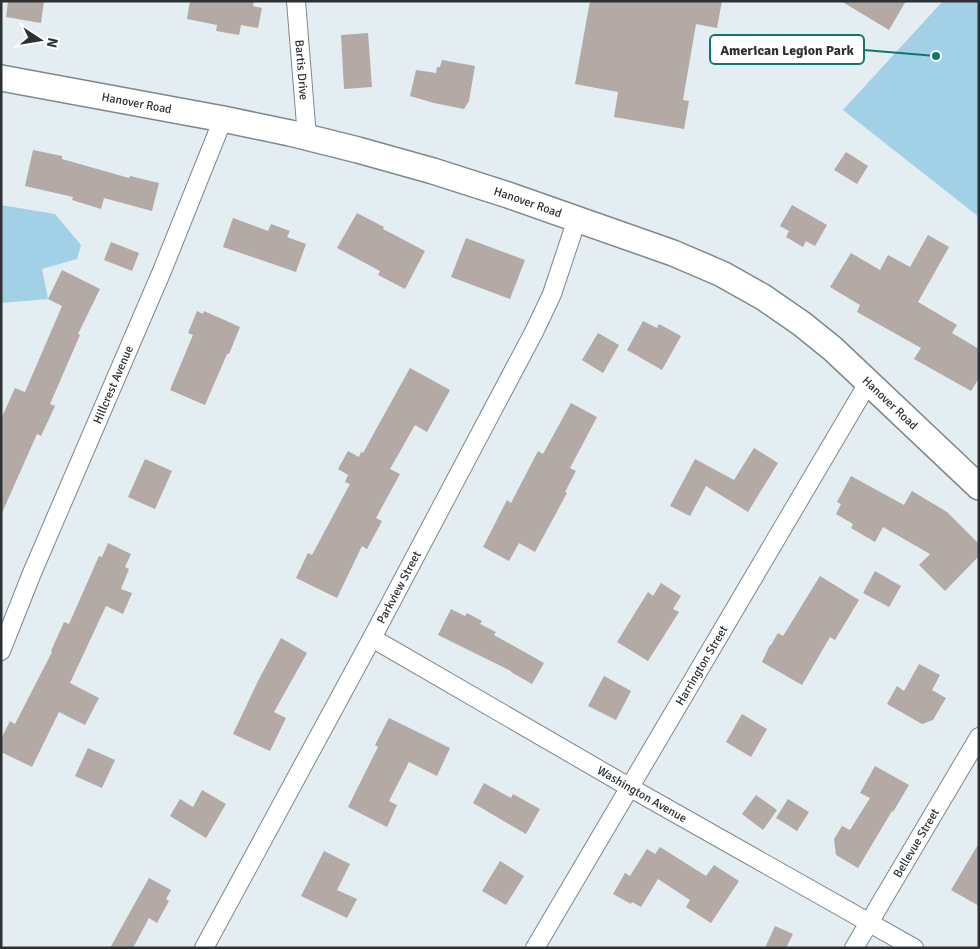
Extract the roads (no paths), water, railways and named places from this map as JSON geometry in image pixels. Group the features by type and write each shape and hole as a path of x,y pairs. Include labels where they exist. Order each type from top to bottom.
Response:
{"main road":[{"name":"Hanover Road","path":"1,78 223,119 307,137 433,171 577,218 672,253 722,274 763,296 802,324 833,350 979,486"}],"street":[{"name":"Bartis Drive","path":"296,1 307,137"},
{"name":"Hillcrest Avenue","path":"1,651 32,573 162,271 223,119"},
{"name":"Parkview Street","path":"204,948 372,638 535,330 552,294 577,218"},
{"name":"Harrington Street","path":"535,948 868,383"},
{"name":"Washington Avenue","path":"372,638 629,787 914,948"},
{"name":"Bellevue Street","path":"854,948 979,737"}],"place":[{"name":"American Legion Park","path":"936,56"}]}
